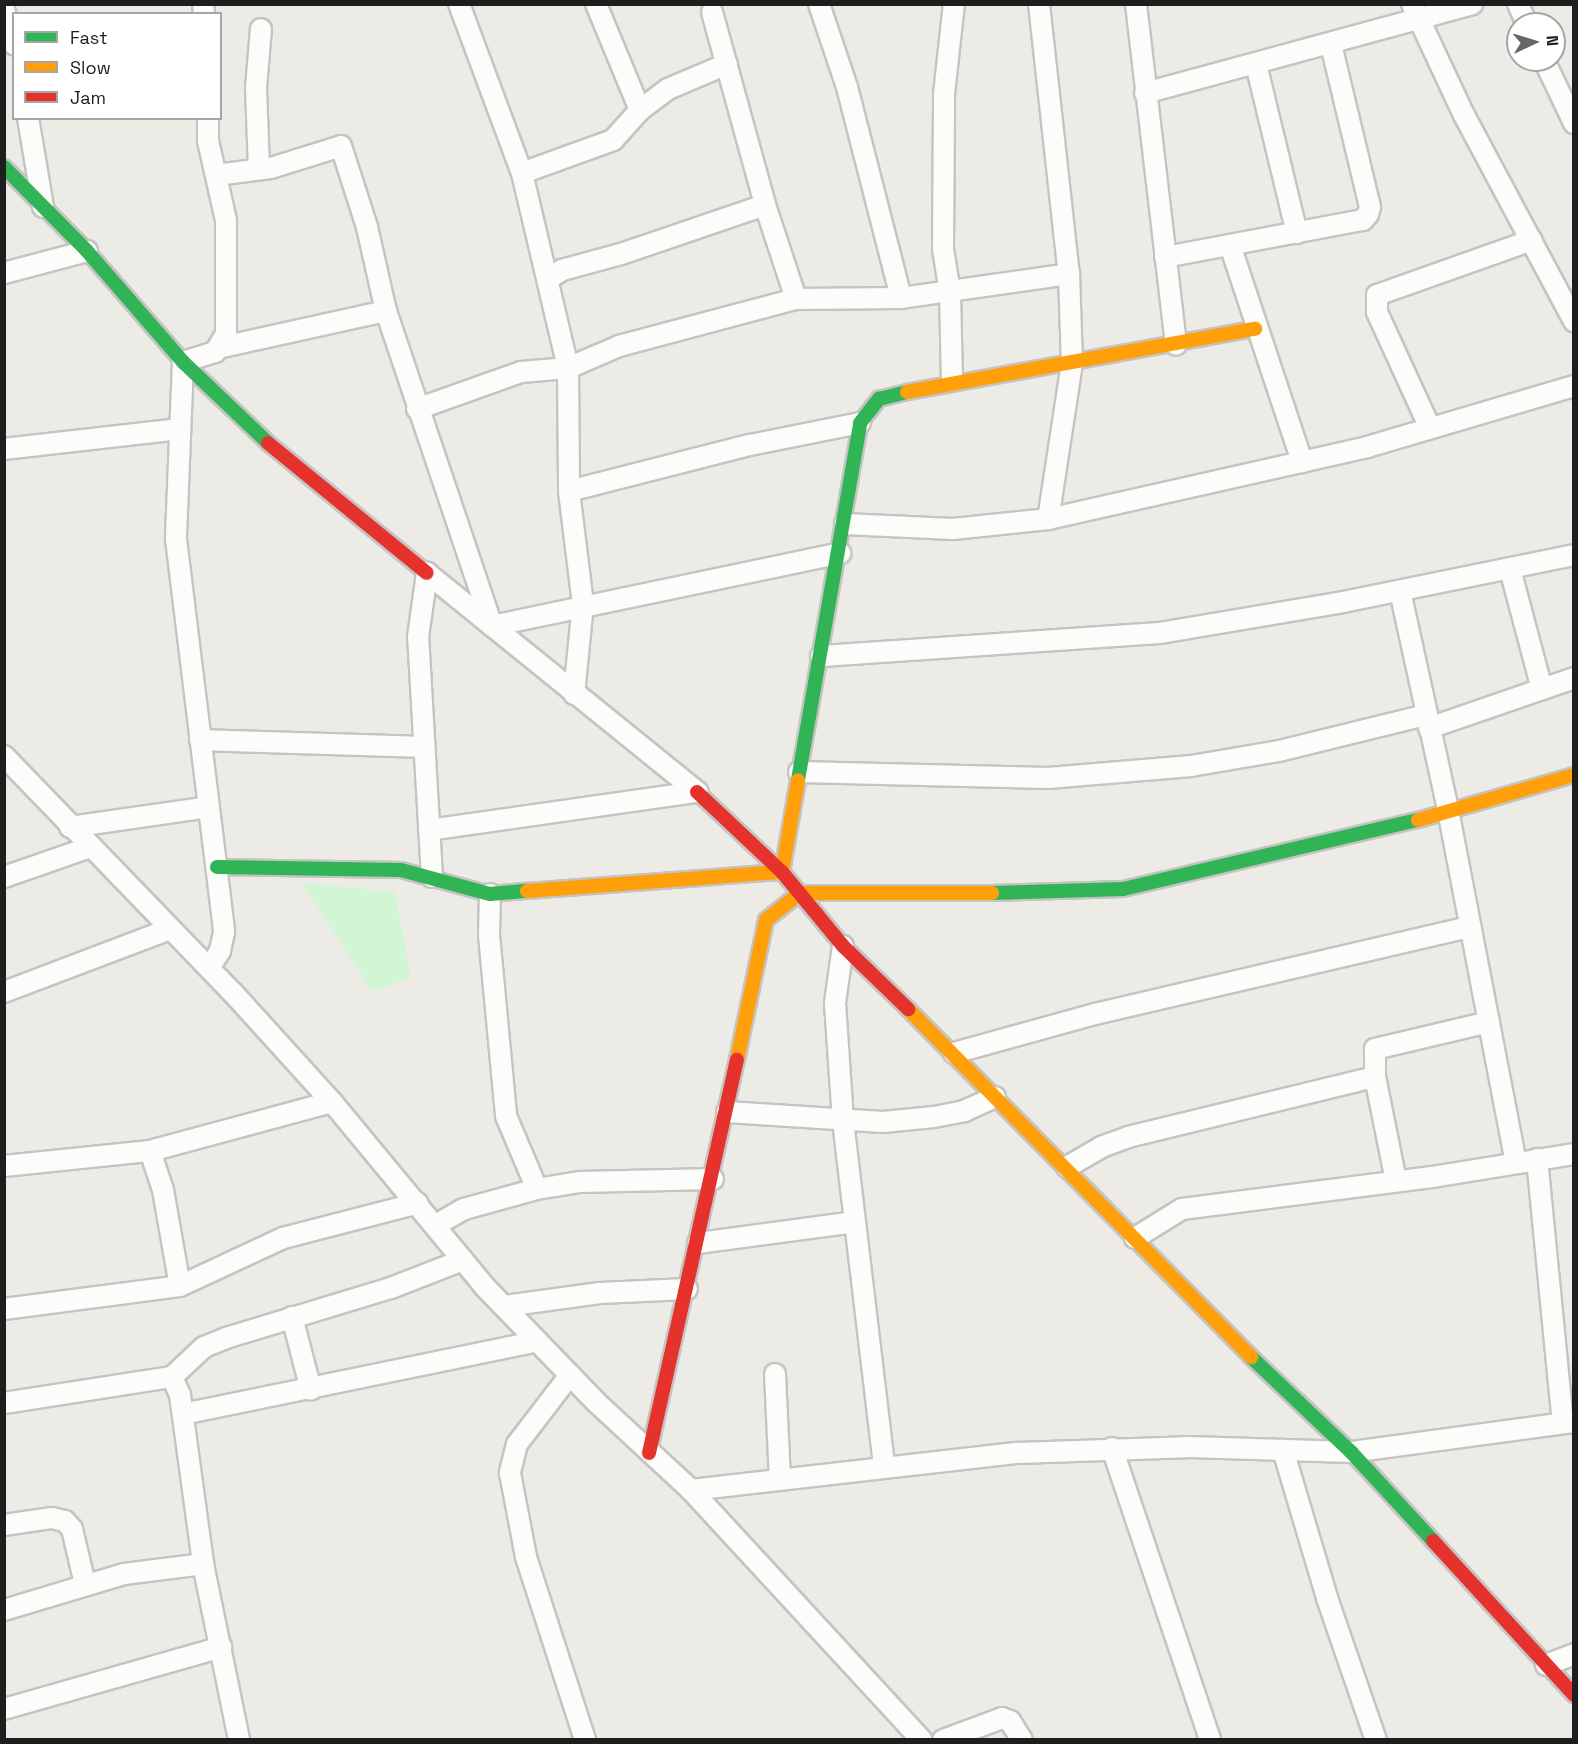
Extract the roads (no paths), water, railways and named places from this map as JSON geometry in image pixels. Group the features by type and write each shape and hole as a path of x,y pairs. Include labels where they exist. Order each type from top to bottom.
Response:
{"street":[{"path":"459,4 522,173 568,368 569,491 583,604 574,694"},
{"path":"596,4 640,110"},
{"path":"819,4 847,87 901,298"},
{"path":"952,381 950,293 943,249 944,94 954,4"},
{"path":"1039,4 1069,274 1072,363 1048,519"},
{"path":"1136,4 1176,345"},
{"path":"1145,93 1331,44 1416,12 1472,4"},
{"path":"5,6 12,36"},
{"path":"717,7 727,64 765,205 796,299"},
{"path":"1416,12 1464,115 1532,240 1565,282 1574,321"},
{"path":"258,169 256,88 261,29"},
{"path":"1165,257 1363,220 1370,207 1331,44"},
{"path":"522,173 614,140 640,110 668,89 727,64"},
{"path":"1256,64 1297,234"},
{"path":"1550,72 1574,123"},
{"path":"28,120 43,207"},
{"path":"208,120 208,141 228,248 226,334 222,347"},
{"path":"216,175 258,169 341,146 367,228 386,311 417,409 492,626"},
{"path":"4,166 87,251 183,362 290,464 698,792 782,872 843,946 1067,1167 1233,1340 1351,1452 1574,1695"},
{"path":"548,279 562,270 621,254 765,205"},
{"path":"1430,428 1377,312 1377,295 1532,240"},
{"path":"1230,245 1255,329 1302,462"},
{"path":"4,273 87,251"},
{"path":"417,409 521,372 568,368 620,346 796,299 901,298 950,293 1069,274"},
{"path":"183,362 222,347 386,311"},
{"path":"782,872 840,553 860,423 879,399 952,381 1072,363 1255,329"},
{"path":"183,362 176,539 217,867 224,942 208,968"},
{"path":"845,524 953,529 1048,519 1302,462 1574,386"},
{"path":"569,491 750,445 860,423"},
{"path":"4,449 179,429"},
{"path":"492,626 583,604 840,553"},
{"path":"821,656 1160,633 1400,591 1574,555"},
{"path":"1510,569 1542,689"},
{"path":"427,573 418,637 432,877"},
{"path":"1400,591 1448,810 1516,1163"},
{"path":"799,772 1048,778 1191,766 1428,721 1574,678"},
{"path":"200,740 424,747"},
{"path":"4,756 208,968 332,1102 505,1306 570,1375 649,1453 691,1490 922,1740"},
{"path":"649,1453 727,1112 766,920 800,893 1056,893 1123,889 1380,831 1574,775"},
{"path":"429,830 698,792"},
{"path":"70,827 208,807"},
{"path":"4,877 90,847"},
{"path":"217,867 401,870 432,877 461,889 490,894 782,872"},
{"path":"490,894 489,935 506,1116 537,1188"},
{"path":"954,1053 1106,1011 1470,927"},
{"path":"4,992 170,930"},
{"path":"843,946 835,1003 843,1121 884,1466"},
{"path":"1396,1181 1375,1077 1373,1055 1379,1046 1489,1022"},
{"path":"1067,1167 1101,1147 1128,1137 1375,1077"},
{"path":"727,1112 843,1121 934,1117 964,1110 994,1097"},
{"path":"4,1166 150,1151 332,1102"},
{"path":"150,1151 163,1190 180,1286"},
{"path":"1135,1238 1182,1209 1574,1155"},
{"path":"691,1490 884,1466 1112,1448 1351,1452 1568,1422 1537,1159"},
{"path":"436,1225 464,1209 537,1188 580,1182 712,1179"},
{"path":"4,1309 180,1286 283,1238 418,1203"},
{"path":"698,1243 855,1222"},
{"path":"4,1403 172,1377 204,1347 292,1317 391,1288 464,1260"},
{"path":"505,1306 600,1293 687,1289"},
{"path":"292,1317 310,1389"},
{"path":"183,1414 538,1341"},
{"path":"776,1374 780,1479"},
{"path":"570,1375 517,1444 510,1473 526,1557 585,1740"},
{"path":"172,1377 183,1414 203,1564 239,1740"},
{"path":"1112,1448 1210,1740"},
{"path":"1283,1450 1327,1598 1376,1740"},
{"path":"4,1525 52,1518 65,1521 72,1529 85,1584"},
{"path":"4,1610 124,1574 203,1564"},
{"path":"4,1710 220,1647"},
{"path":"1546,1665 1574,1654"},
{"path":"943,1740 1002,1718 1010,1721 1022,1740"}]}
